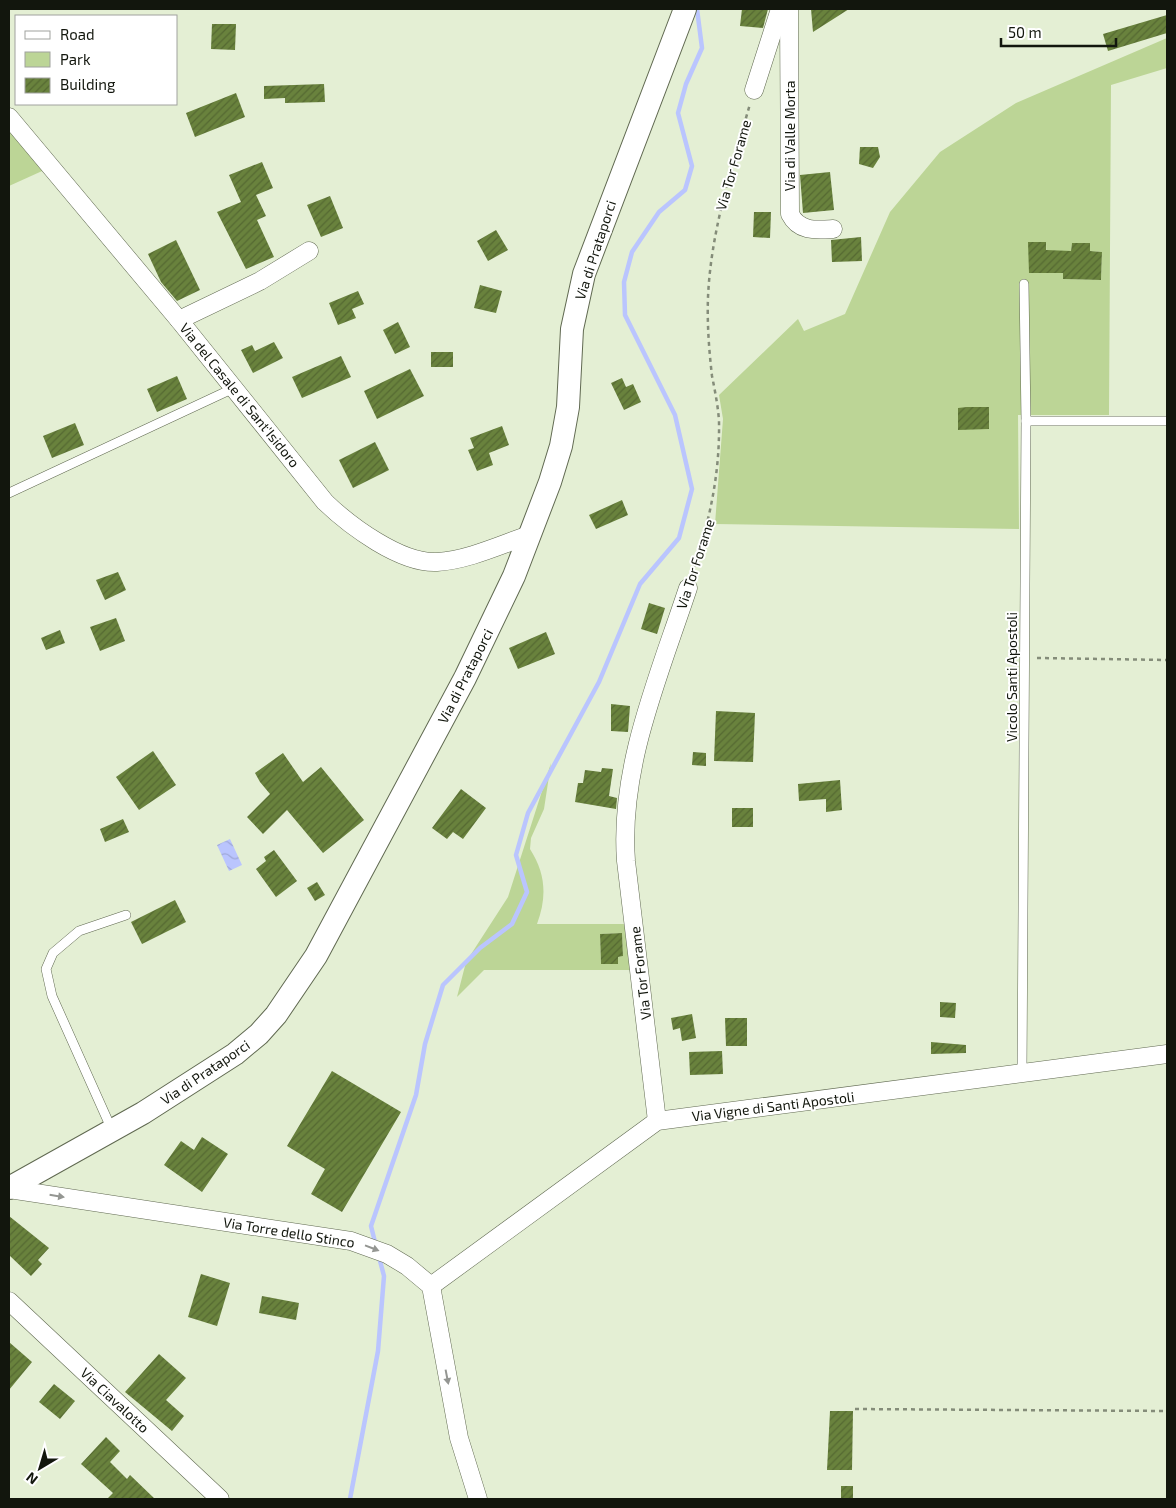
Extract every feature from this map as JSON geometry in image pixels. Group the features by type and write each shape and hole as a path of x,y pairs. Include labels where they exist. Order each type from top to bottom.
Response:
{"street":[{"name":"Via di Prataporci","path":"9,1188 112,1130 235,1054 259,1034 294,992 324,942 473,662 505,597 529,536 553,473 563,437 568,396 572,329 584,274 684,9"},
{"path":"754,90 780,9"},
{"name":"Via di Valle Morta","path":"789,9 790,214 794,220 805,228 833,229"},
{"name":"Via del Casale di Sant'Isidoro","path":"9,117 179,320 325,502 356,528 399,553 426,562 446,561 529,536"},
{"path":"179,320 260,281 309,252"},
{"name":"Via Tor Forame","path":"657,1121 626,861 625,827 637,743 688,588"},
{"name":"Via Vigne di Santi Apostoli","path":"431,1286 657,1121 1167,1054"},
{"name":"Via Torre dello Stinco","path":"9,1188 351,1241 388,1254 407,1266 431,1286"},
{"path":"431,1286 459,1438 478,1499"},
{"name":"Via Ciavalotto","path":"9,1301 220,1499"}],"lane":[{"name":"Vicolo Santi Apostoli","path":"1022,1074 1026,658 1024,284"},
{"path":"9,493 234,388"},
{"path":"1026,422 1167,421"},
{"path":"112,1130 52,996 46,969 53,953 79,930 126,915"}],"path":[{"name":"Via Tor Forame","path":"688,588 712,512 718,439 718,412 711,363 708,320 709,285 714,243 720,209 754,90"},
{"path":"1026,658 1167,660"},
{"path":"855,1409 1167,1411"}],"green space":[{"path":"1167,38 1167,68 1111,85 1109,415 1018,415 1019,529 715,524 723,419 719,395 798,319 804,331 845,314 890,212 940,152 1016,103","holes":["1029,242 1046,242 1047,273 1029,273","1072,243 1089,243 1090,251 1102,252 1101,280 1063,279 1064,251 1071,251"]},
{"path":"9,117 51,167 9,186"},
{"path":"551,763 544,809 531,838 530,849 539,867 543,886 542,904 537,924 628,924 634,970 484,970 457,997 466,962 508,897","holes":["622,933 623,956 618,957 618,964 601,964 600,934"]}],"water":[{"path":"230,839 242,865 229,871 217,845"}],"building":[{"path":"742,9 768,9 763,28 740,26"},
{"path":"811,9 849,9 813,32"},
{"path":"1167,15 1167,33 1108,51 1103,34"},
{"path":"212,24 236,24 235,50 211,49"},
{"path":"324,84 325,102 285,103 285,98 264,99 264,86"},
{"path":"236,93 245,117 195,137 186,113"},
{"path":"860,147 878,147 880,157 873,168 859,164"},
{"path":"262,162 273,188 256,195 266,216 257,220 274,257 246,269 217,212 241,202 229,175"},
{"path":"830,172 834,210 803,213 800,175"},
{"path":"330,196 343,228 321,237 307,205"},
{"path":"754,212 771,212 770,238 753,237"},
{"path":"496,230 508,250 488,261 477,241"},
{"path":"861,237 862,261 832,262 831,240"},
{"path":"176,240 200,290 177,301 161,282 148,254"},
{"path":"1028,242 1046,242 1046,250 1071,251 1072,243 1090,243 1090,251 1102,252 1101,280 1063,279 1063,273 1029,273"},
{"path":"480,285 502,291 496,313 474,308"},
{"path":"358,291 364,304 352,309 356,318 338,325 329,303"},
{"path":"398,322 410,347 395,354 383,330"},
{"path":"274,342 283,358 253,373 241,350 252,345 255,351"},
{"path":"431,352 453,352 453,367 431,367"},
{"path":"341,356 351,377 302,398 292,377"},
{"path":"410,369 424,396 377,419 364,391"},
{"path":"177,376 187,399 157,412 147,389"},
{"path":"622,378 626,387 633,384 641,402 624,410 611,383"},
{"path":"989,407 989,429 958,430 958,408"},
{"path":"75,423 84,445 52,458 43,436"},
{"path":"502,426 509,445 489,453 493,465 477,471 468,450 474,448 470,438"},
{"path":"375,442 389,470 353,488 339,460"},
{"path":"622,500 628,515 596,529 589,515"},
{"path":"118,572 126,590 105,600 96,580"},
{"path":"649,603 665,608 657,634 641,629"},
{"path":"116,618 125,641 100,651 90,627"},
{"path":"60,630 65,643 46,650 41,638"},
{"path":"546,632 555,654 518,669 509,648"},
{"path":"611,704 630,706 628,732 611,731"},
{"path":"716,711 755,713 753,762 714,761"},
{"path":"153,751 176,785 139,810 116,777"},
{"path":"693,752 706,753 706,766 692,765"},
{"path":"283,753 303,782 321,767 364,820 323,853 287,810 263,834 247,817 270,794 255,773"},
{"path":"602,768 613,769 609,796 617,798 616,809 575,802 578,783 583,783 585,770 601,772"},
{"path":"840,780 842,810 826,812 826,799 799,801 798,784"},
{"path":"461,789 486,808 463,839 453,832 447,839 432,828"},
{"path":"732,808 753,808 753,827 732,827"},
{"path":"123,819 129,832 105,842 100,829"},
{"path":"274,850 297,881 276,897 256,869 266,861 264,857"},
{"path":"317,882 325,895 315,901 307,888"},
{"path":"175,900 186,922 142,944 131,922"},
{"path":"622,933 623,956 618,957 618,964 601,964 600,934"},
{"path":"940,1002 956,1003 955,1018 940,1017"},
{"path":"692,1014 696,1038 682,1041 680,1028 673,1030 671,1018"},
{"path":"725,1018 747,1018 747,1046 726,1046"},
{"path":"931,1042 966,1045 966,1053 931,1054"},
{"path":"722,1051 723,1074 690,1075 689,1052"},
{"path":"332,1071 401,1112 342,1212 311,1194 325,1169 287,1146"},
{"path":"202,1137 228,1154 202,1192 164,1165 181,1141 194,1150"},
{"path":"9,1216 49,1248 38,1260 42,1264 31,1276 9,1255"},
{"path":"201,1274 230,1283 217,1326 188,1317"},
{"path":"262,1296 299,1303 296,1320 259,1313"},
{"path":"9,1342 32,1362 9,1390"},
{"path":"159,1354 186,1378 166,1400 184,1416 172,1431 125,1392"},
{"path":"54,1384 75,1401 60,1419 39,1402"},
{"path":"830,1411 853,1411 852,1470 827,1470"},
{"path":"106,1437 120,1451 110,1462 127,1479 130,1475 155,1499 107,1499 113,1493 81,1464"},
{"path":"841,1486 853,1486 853,1499 841,1499"}],"waterway":[{"path":"375,1242 371,1226 416,1095 425,1044 443,985 480,948 512,924 527,892 516,855 528,813 599,682 640,584 679,538 692,489 675,415 625,315 624,282 632,252 659,212 685,190 692,166 678,113 686,84 702,48 697,9"},
{"path":"350,1499 378,1351 384,1276 379,1257"}]}
